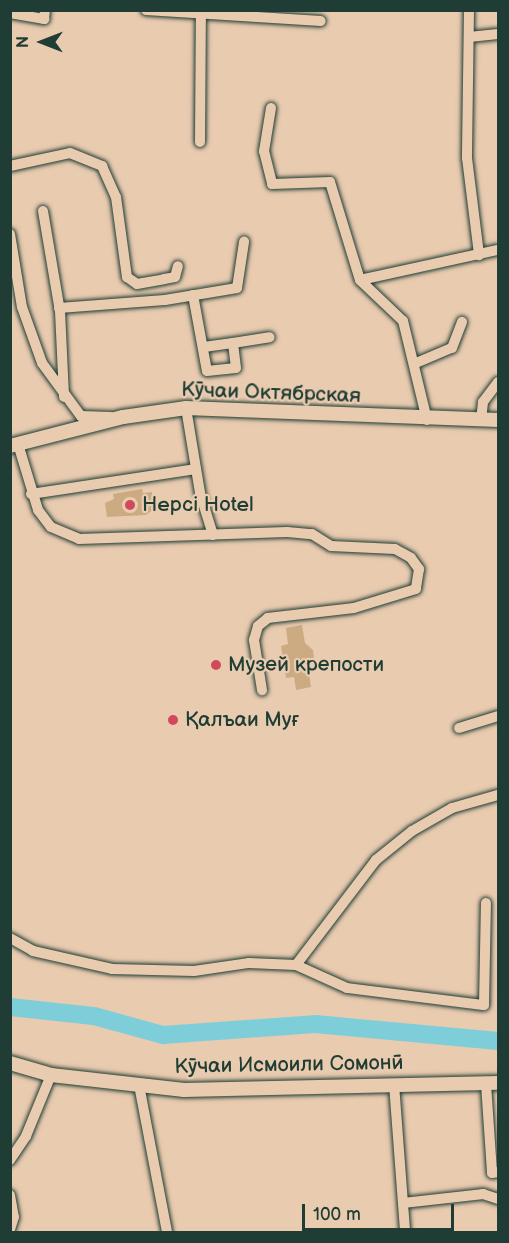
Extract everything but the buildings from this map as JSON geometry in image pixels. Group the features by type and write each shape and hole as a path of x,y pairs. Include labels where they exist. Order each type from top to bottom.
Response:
{"main road":[{"name":"Кӯчаи Октябрская","path":"14,445 123,417 186,408 427,420 498,420"},
{"name":"Кӯчаи Исмоили Сомонӣ","path":"10,1063 51,1074 184,1090 394,1084 492,1084"}],"street":[{"path":"10,13 44,19 45,10"},
{"path":"146,10 321,21"},
{"path":"469,10 467,158 479,255"},
{"path":"200,142 201,13"},
{"path":"469,37 498,34"},
{"path":"271,108 264,151 272,184 330,182 360,280 403,321 416,363 427,420"},
{"path":"10,166 70,153 102,166 116,197 127,277 136,284 175,277 178,266"},
{"path":"43,211 59,308 64,397"},
{"path":"10,234 29,333 42,363 64,397 81,416 123,417"},
{"path":"59,308 193,295 237,288 244,242"},
{"path":"360,280 498,250"},
{"path":"193,295 207,371 236,368 233,343"},
{"path":"416,363 452,348 462,322"},
{"path":"204,347 270,337"},
{"path":"481,421 483,402 498,382"},
{"path":"186,408 196,469 213,535"},
{"path":"14,445 31,494 51,527 79,539 312,534 331,546 395,549 411,558 419,569 416,589 389,600 317,615 291,614 268,618 258,626 254,640 262,690"},
{"path":"31,494 196,469"},
{"path":"459,728 498,716"},
{"path":"296,964 376,860 412,831 452,808 498,795"},
{"path":"10,938 33,951 112,969 194,971 249,963 296,964 347,988 484,1005 486,903"},
{"path":"10,1160 26,1136 51,1074"},
{"path":"394,1084 405,1233"},
{"path":"492,1084 492,1173 498,1172"},
{"path":"139,1085 166,1233"},
{"path":"403,1203 483,1194 498,1199"},
{"path":"10,1195 14,1216 10,1229"}],"waterway":[{"path":"10,1007 94,1016 163,1035 315,1024 498,1041"}],"place":[{"name":"Hepci Hotel","path":"130,505"},
{"name":"Музей крепости","path":"216,665"},
{"name":"Қалъаи Муғ","path":"173,720"}]}
